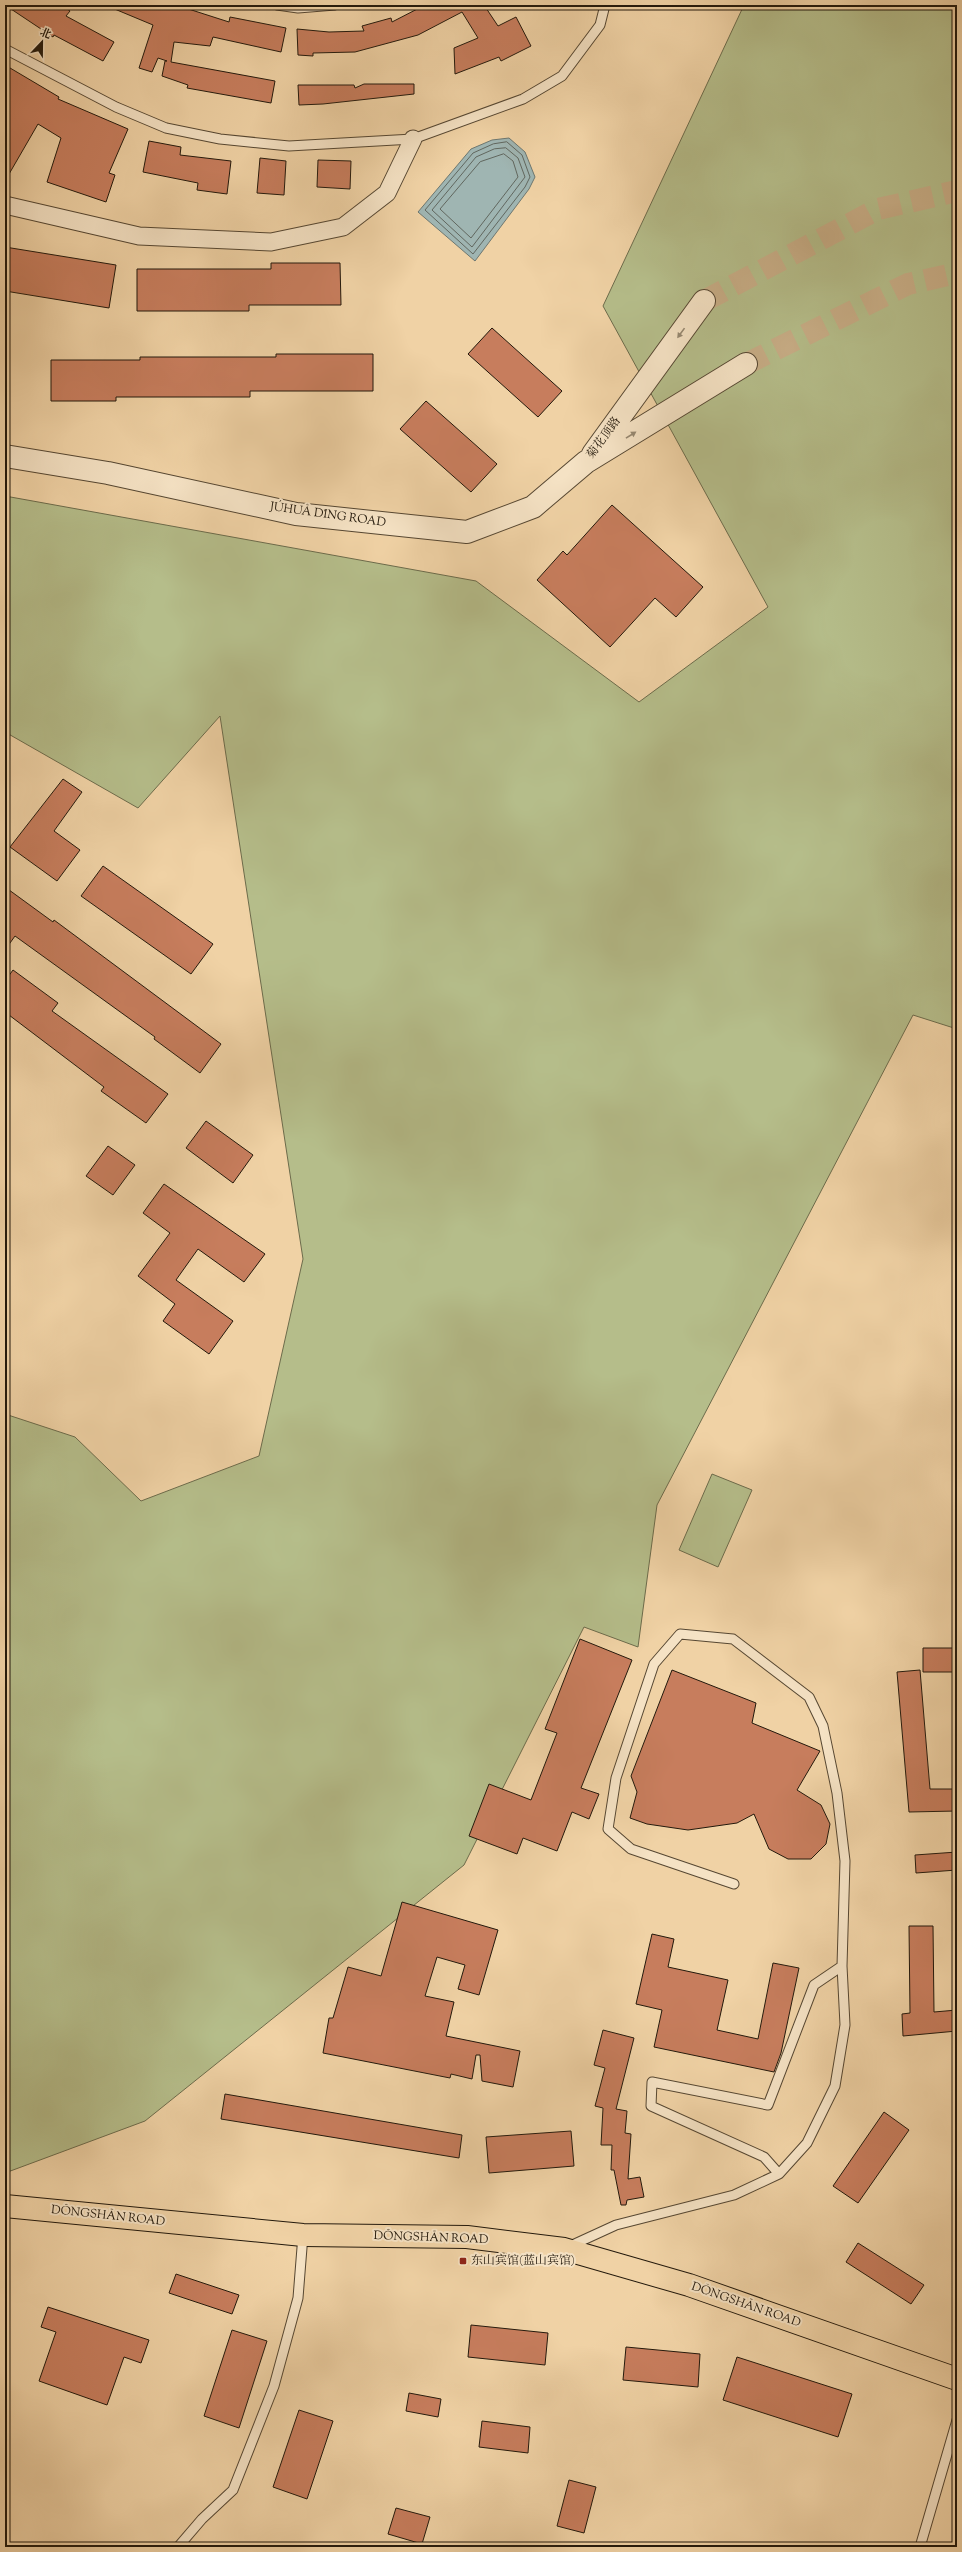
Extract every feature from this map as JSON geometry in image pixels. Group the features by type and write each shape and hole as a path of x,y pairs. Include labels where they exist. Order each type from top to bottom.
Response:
{"main road":[{"name":"DŌNGSHĀN ROAD","path":"5,2206 303,2235 467,2237 564,2248 689,2285 957,2379"}],"street":[{"path":"5,205 139,236 271,242 343,227 387,193 413,140"},
{"name":"菊花顶路","path":"586,462 704,301"},
{"name":"菊花顶路","path":"586,462 746,364"},
{"name":"JÚHUĀ DǏNG ROAD","path":"5,456 108,473 296,514 467,532 533,507 586,462"}],"lane":[{"path":"277,5 298,8 336,5"},
{"path":"5,49 116,107 166,128 220,139 289,146 413,140 523,99 562,76 600,25 605,5"},
{"path":"564,2248 616,2225 734,2195 779,2174 807,2143 835,2086 845,2025 842,1966 845,1861 837,1793 823,1726 809,1697 733,1639 680,1634 654,1664 616,1778 608,1829 631,1849 734,1884"},
{"path":"779,2174 764,2157 651,2106 652,2082 768,2105 814,1984 842,1966"},
{"path":"178,2547 202,2519 233,2490 274,2386 298,2298 303,2235"},
{"path":"920,2547 957,2420"}],"green space":[{"path":"744,5 957,5 957,1029 913,1015 657,1505 638,1647 584,1627 464,1865 145,2121 5,2173 5,1414 75,1437 141,1501 259,1456 303,1259 220,716 138,808 5,732 5,496 476,581 639,702 768,607 603,306"},
{"path":"712,1474 752,1490 718,1567 679,1550"}],"water":[{"path":"509,138 525,152 535,177 529,189 475,261 418,212 471,149 492,140"}],"building":[{"path":"5,5 61,5 70,11 66,16 114,42 103,61 54,35 53,37"},
{"path":"105,5 176,5 229,22 230,17 286,28 281,52 213,37 210,46 174,42 171,62 275,81 271,103 187,88 188,85 162,76 165,61 167,61 158,58 152,72 139,68 153,25"},
{"path":"425,5 484,5 498,26 516,17 531,46 501,61 499,57 455,74 454,48 478,38 462,12 418,35 355,52 313,53 313,56 298,55 297,29 329,32 364,31 362,26 391,18 392,22"},
{"path":"5,65 59,97 58,99 128,129 109,173 115,175 106,202 47,182 61,138 38,124 5,181"},
{"path":"364,84 414,84 414,94 323,104 299,105 298,85 354,85 355,88"},
{"path":"149,141 181,147 180,155 231,161 227,194 197,190 198,183 143,172"},
{"path":"260,158 286,161 284,195 257,193"},
{"path":"318,160 351,161 350,189 317,187"},
{"path":"5,247 116,265 109,308 5,291"},
{"path":"271,263 340,263 341,305 249,305 249,311 137,311 137,269 271,269"},
{"path":"492,328 562,391 538,417 468,354"},
{"path":"276,354 373,354 373,391 250,391 250,397 116,397 116,401 51,401 51,360 140,360 140,357 276,357"},
{"path":"426,401 497,464 471,492 400,429"},
{"path":"612,505 703,587 676,617 655,598 610,647 537,580 563,551 567,555"},
{"path":"63,779 82,792 54,831 80,850 57,881 10,847"},
{"path":"103,866 213,944 191,974 81,896"},
{"path":"5,887 53,922 54,920 221,1044 200,1073 154,1039 155,1037 15,936 5,950"},
{"path":"13,970 58,1003 52,1011 168,1094 146,1123 101,1091 104,1087 5,1012 5,981"},
{"path":"206,1121 253,1155 233,1183 186,1148"},
{"path":"108,1146 135,1165 113,1195 86,1176"},
{"path":"164,1184 265,1254 244,1282 198,1249 176,1280 233,1321 209,1354 163,1321 175,1304 138,1276 170,1233 143,1213"},
{"path":"580,1639 632,1660 581,1788 599,1794 589,1819 572,1812 557,1851 523,1838 517,1854 469,1836 489,1784 531,1800 557,1733 545,1729"},
{"path":"923,1648 957,1648 957,1672 923,1672"},
{"path":"672,1670 756,1703 752,1723 820,1751 797,1790 821,1805 830,1824 826,1844 811,1859 788,1859 769,1849 754,1814 737,1823 688,1830 647,1824 630,1818 637,1792 631,1776"},
{"path":"920,1670 930,1789 957,1789 957,1811 909,1812 897,1672"},
{"path":"957,1852 957,1870 916,1873 915,1855"},
{"path":"402,1902 498,1930 479,1995 458,1989 465,1965 437,1957 425,1996 454,2002 446,2036 520,2051 513,2087 482,2081 480,2055 476,2055 472,2079 451,2074 450,2078 323,2053 329,2018 333,2018 348,1967 381,1976"},
{"path":"909,1926 933,1926 934,2012 957,2010 957,2031 903,2036 902,2014 910,2013"},
{"path":"652,1934 674,1939 668,1967 728,1980 717,2030 758,2039 773,1963 799,1968 781,2053 774,2072 654,2047 662,2010 636,2004"},
{"path":"603,2030 634,2038 616,2109 627,2111 625,2133 631,2134 628,2179 640,2177 644,2197 627,2200 626,2205 621,2205 614,2170 611,2170 612,2145 601,2145 603,2108 595,2106 605,2068 594,2065"},
{"path":"225,2094 462,2135 459,2158 221,2119"},
{"path":"884,2112 909,2130 858,2203 833,2186"},
{"path":"571,2131 574,2166 489,2173 486,2137"},
{"path":"858,2243 924,2285 911,2304 846,2262"},
{"path":"176,2274 239,2295 232,2314 169,2293"},
{"path":"48,2307 149,2340 141,2363 124,2357 107,2405 39,2381 56,2332 41,2327"},
{"path":"471,2325 548,2333 545,2365 468,2357"},
{"path":"232,2330 267,2341 239,2428 204,2416"},
{"path":"626,2347 700,2354 698,2387 623,2380"},
{"path":"737,2357 852,2394 838,2437 723,2400"},
{"path":"409,2393 441,2399 438,2417 406,2411"},
{"path":"299,2410 333,2421 307,2499 273,2487"},
{"path":"482,2421 530,2427 528,2453 479,2447"},
{"path":"569,2480 596,2487 584,2533 557,2526"},
{"path":"396,2508 430,2517 422,2544 388,2534"}],"tunnel":[{"path":"704,301 878,209 957,191"},
{"path":"746,364 908,284 957,273"}],"place":[{"name":"东山宾馆(蓝山宾馆)","path":"463,2261"}]}
